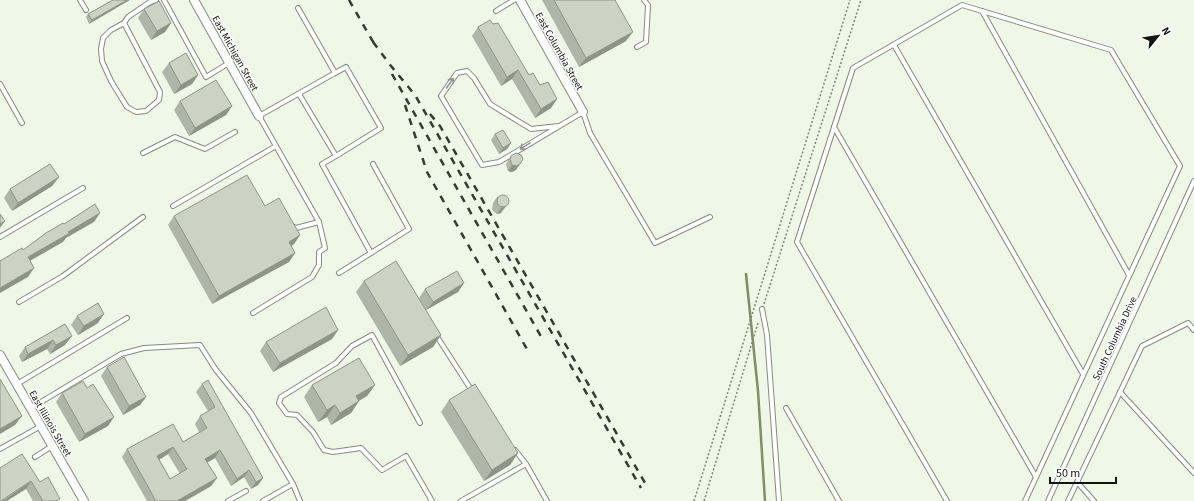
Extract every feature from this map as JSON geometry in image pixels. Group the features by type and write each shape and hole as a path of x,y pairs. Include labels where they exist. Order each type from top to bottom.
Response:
{"street":[{"name":"East Michigan Street","path":"194,0 259,116"},
{"name":"East Columbia Street","path":"520,0 583,112"},
{"name":"East Illinois Street","path":"0,355 84,501"}],"lane":[{"path":"80,0 86,10"},
{"path":"124,23 160,92 159,100 146,111 136,112 127,107 102,61 101,49 103,38 111,30 124,23 128,17 150,2 156,0"},
{"path":"164,0 206,77 229,63"},
{"path":"496,11 514,0"},
{"path":"637,47 646,42 648,5 644,0"},
{"path":"947,501 797,242 853,68 962,5 1111,50 1180,166 1025,501"},
{"path":"298,8 335,73"},
{"path":"982,11 1129,275"},
{"path":"894,44 1084,374"},
{"path":"253,313 312,277 319,266 319,252 325,248 319,222 259,116 346,67 381,128 322,164 371,253"},
{"path":"559,126 531,129 490,104 474,78 467,71 457,73 442,96 482,165 499,162 583,112 590,133 655,243 710,217"},
{"path":"0,84 22,123"},
{"path":"299,94 336,156"},
{"path":"834,126 1036,477"},
{"path":"143,153 175,137 205,149 235,132"},
{"path":"173,206 276,146"},
{"path":"339,272 409,229 373,164"},
{"name":"South Columbia Drive","path":"1048,501 1194,181"},
{"path":"0,237 83,188"},
{"path":"19,302 63,276 143,217"},
{"path":"290,225 292,228 296,228 319,222"},
{"path":"762,309 767,335 778,501"},
{"path":"17,385 127,318"},
{"path":"1068,501 1142,346 1188,323 1194,330"},
{"path":"434,332 466,384 476,396"},
{"path":"420,423 372,335 352,346 336,363 281,397 279,403 287,414 297,416 313,432 324,450 333,452 361,448 382,470 406,456 432,501"},
{"path":"30,408 121,354 144,348 200,344 218,372 251,413 293,484 300,501"},
{"path":"1120,392 1194,473"},
{"path":"786,408 839,501"},
{"path":"0,449 40,426"},
{"path":"512,445 526,464 547,501"},
{"path":"35,457 52,446"},
{"path":"461,501 526,464"},
{"path":"1077,482 1094,501"},
{"path":"262,501 293,484"},
{"path":"228,501 246,491"}],"path":[{"path":"694,501 850,0"},
{"path":"704,501 762,309 861,0"}],"building":[{"path":"113,0 127,0 92,20 88,14"},
{"path":"554,0 615,0 633,32 586,58"},
{"path":"159,1 171,23 157,31 144,9"},
{"path":"490,20 493,24 498,23 529,75 533,73 540,85 548,82 557,99 541,109 518,70 507,77 478,27"},
{"path":"186,53 198,75 181,85 169,63"},
{"path":"216,80 232,106 195,128 180,101"},
{"path":"503,130 511,143 503,148 495,134"},
{"path":"516,153 521,155 523,159 520,164 516,166 512,165 510,159 511,156"},
{"path":"50,164 59,177 18,203 10,189"},
{"path":"247,175 265,206 279,198 300,235 289,242 295,253 219,296 174,216"},
{"path":"501,195 505,195 509,201 505,207 501,207 497,203 497,199"},
{"path":"95,204 100,213 68,232 70,233 28,257 34,268 0,288 0,261 22,248 23,250 46,233 63,223 64,224"},
{"path":"0,214 5,221 0,224"},
{"path":"396,261 441,335 408,355 364,281"},
{"path":"457,271 464,283 433,302 425,289"},
{"path":"98,303 104,314 84,326 77,316"},
{"path":"326,307 338,330 280,363 266,342"},
{"path":"65,324 72,336 56,345 53,340 28,354 25,347"},
{"path":"124,357 146,397 129,406 107,367"},
{"path":"359,358 375,385 356,396 359,401 340,413 335,405 327,410 312,385"},
{"path":"0,379 22,416 0,429"},
{"path":"208,380 263,478 256,482 249,470 237,479 220,450 205,459 217,478 177,501 156,501 127,449 173,424 183,442 207,428 200,416 215,407 202,384","holes":["173,447 187,469 170,479 157,456"]},
{"path":"83,381 87,388 93,384 114,417 85,434 62,393"},
{"path":"475,384 518,453 492,470 449,400"},
{"path":"22,454 40,482 48,477 60,499 56,501 43,501 31,481 2,500 3,501 0,501 0,468"}],"waterway":[{"path":"746,274 758,391 765,501"}],"railway":[{"path":"349,0 376,47"},
{"path":"373,42 415,95 641,488"},
{"path":"392,74 543,340"},
{"path":"405,105 427,172 528,351"},
{"path":"430,114 440,126 645,483"}]}
